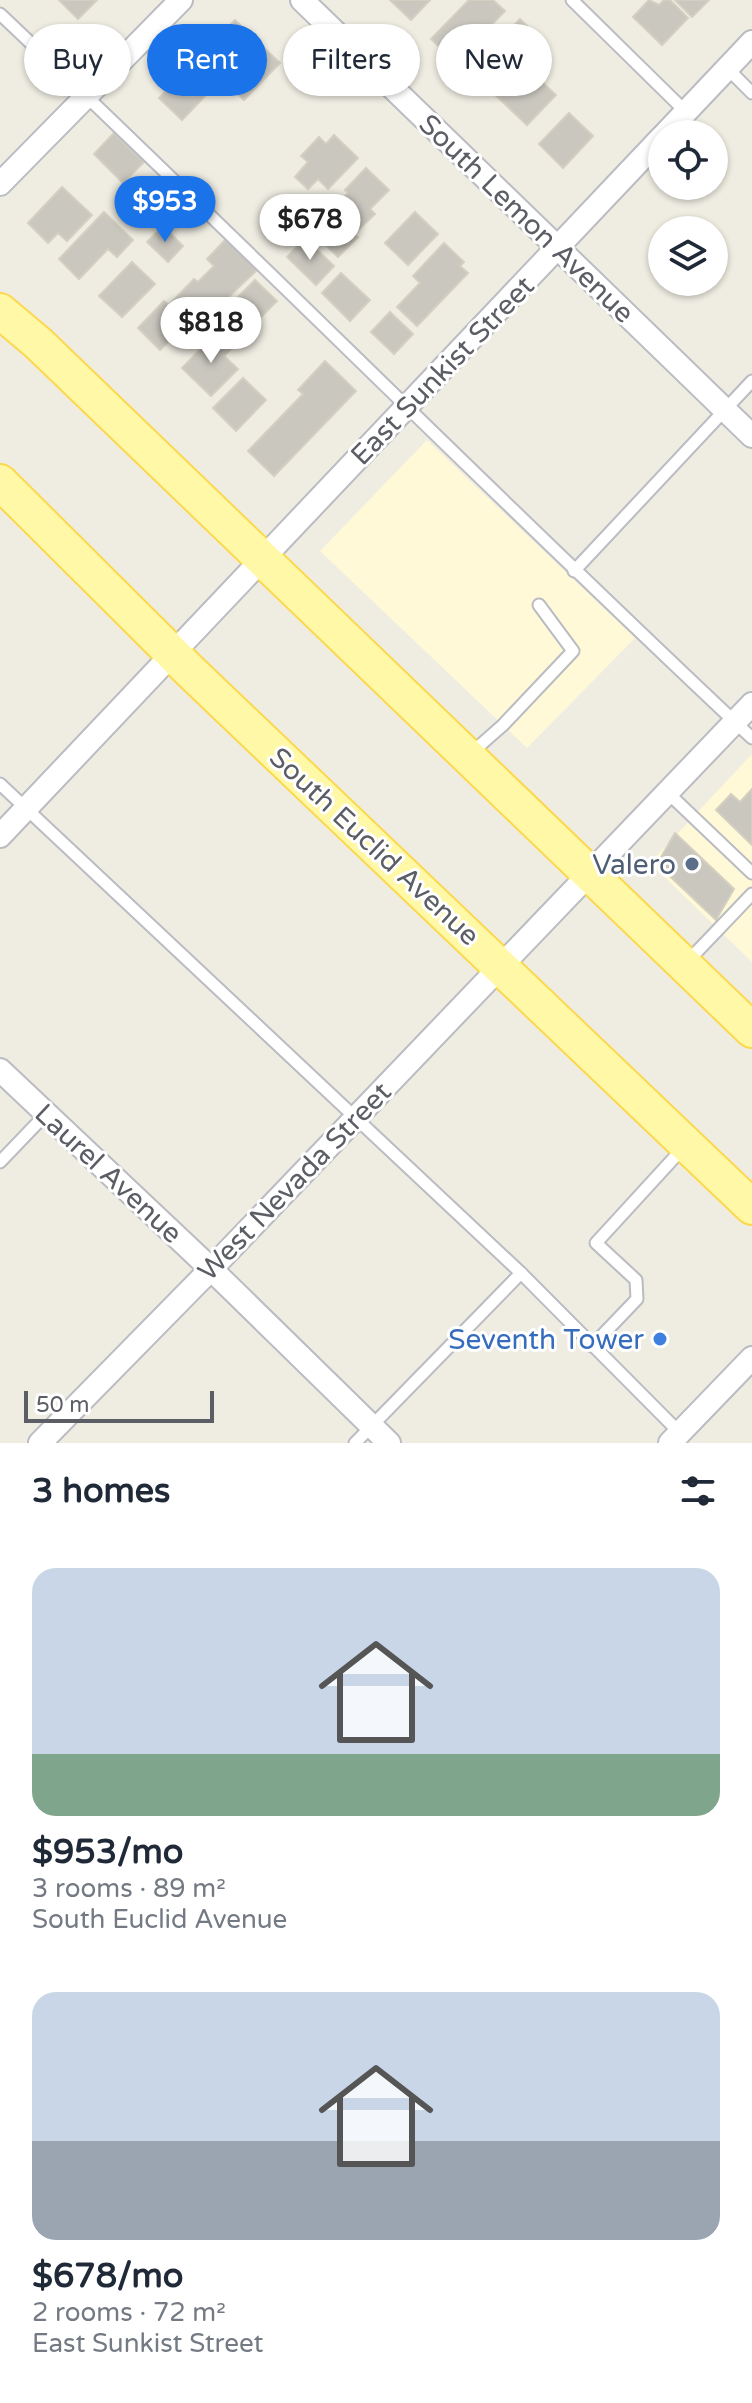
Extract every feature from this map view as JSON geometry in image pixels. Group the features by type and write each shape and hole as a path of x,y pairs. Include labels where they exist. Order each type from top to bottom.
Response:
{"main road":[{"path":"0,311 50,354 263,557 752,1030"},
{"name":"South Euclid Avenue","path":"0,482 172,653 752,1207"}],"street":[{"path":"131,51 181,0"},
{"name":"South Lemon Avenue","path":"302,0 752,436"},
{"name":"East Sunkist Street","path":"679,120 752,42"},
{"path":"0,184 87,96"},
{"name":"East Sunkist Street","path":"0,836 648,153"},
{"name":"West Nevada Street","path":"40,1443 211,1269 752,704"},
{"name":"Laurel Avenue","path":"0,1070 389,1443"},
{"path":"675,1438 752,1358"}],"lane":[{"path":"572,0 686,112"},
{"path":"0,14 24,37"},
{"path":"727,68 752,93"},
{"path":"87,96 574,571 752,738"},
{"path":"574,571 752,381"},
{"path":"468,755 503,725 573,651 539,605"},
{"path":"0,784 521,1273 675,1438"},
{"path":"667,792 752,873"},
{"path":"685,965 752,894"},
{"path":"0,1162 46,1114"},
{"path":"592,1346 637,1299 636,1280 596,1243 687,1144"},
{"path":"355,1443 521,1273"}],"shaded area":[{"path":"427,440 635,638 527,748 320,551"},
{"path":"752,754 752,962 650,863"}],"building":[{"path":"59,0 97,0 78,19"},
{"path":"390,0 430,0 411,20"},
{"path":"469,0 493,0 505,11 492,24 446,24"},
{"path":"649,0 659,5 664,0 670,0 688,18 662,45 633,17"},
{"path":"675,0 709,0 692,17"},
{"path":"267,51 280,63 267,76"},
{"path":"552,91 556,95 527,125 496,96 552,96"},
{"path":"161,96 205,96 182,120 159,98"},
{"path":"569,113 593,136 563,168 539,144"},
{"path":"114,133 144,162 123,183 94,154"},
{"path":"334,135 358,158 328,189 318,179 308,189 295,177 308,162 301,156 319,137 326,144"},
{"path":"366,168 389,190 370,209 375,214 354,234 358,237 338,257 315,235 333,217 329,213"},
{"path":"135,184 153,202 134,221 116,204"},
{"path":"62,187 92,215 67,241 58,233 48,243 28,223"},
{"path":"104,212 133,240 117,257 108,249 79,279 59,259"},
{"path":"415,212 438,234 408,265 385,243"},
{"path":"163,226 183,246 168,262 147,242"},
{"path":"227,238 259,268 215,310 210,306 186,331 183,327 160,350 138,328 164,301 169,305 194,279 198,282 214,266 207,259"},
{"path":"305,238 334,266 316,285 287,257"},
{"path":"444,243 464,262 460,266 468,273 417,326 397,307 420,283 413,276"},
{"path":"132,262 155,284 122,317 99,296"},
{"path":"341,273 370,300 350,321 322,293"},
{"path":"255,280 277,301 257,321 235,300"},
{"path":"390,312 413,334 394,354 371,332"},
{"path":"217,332 233,347 224,356 238,369 211,396 182,368"},
{"path":"325,361 356,391 274,476 248,451 303,394 298,390"},
{"path":"243,378 266,400 236,431 213,408"},
{"path":"752,789 752,845 716,810 731,794 740,802"},
{"path":"675,833 734,889 716,920 657,864"}],"place":[{"name":"Valero","path":"692,864"},
{"name":"Seventh Tower","path":"660,1339"}]}
